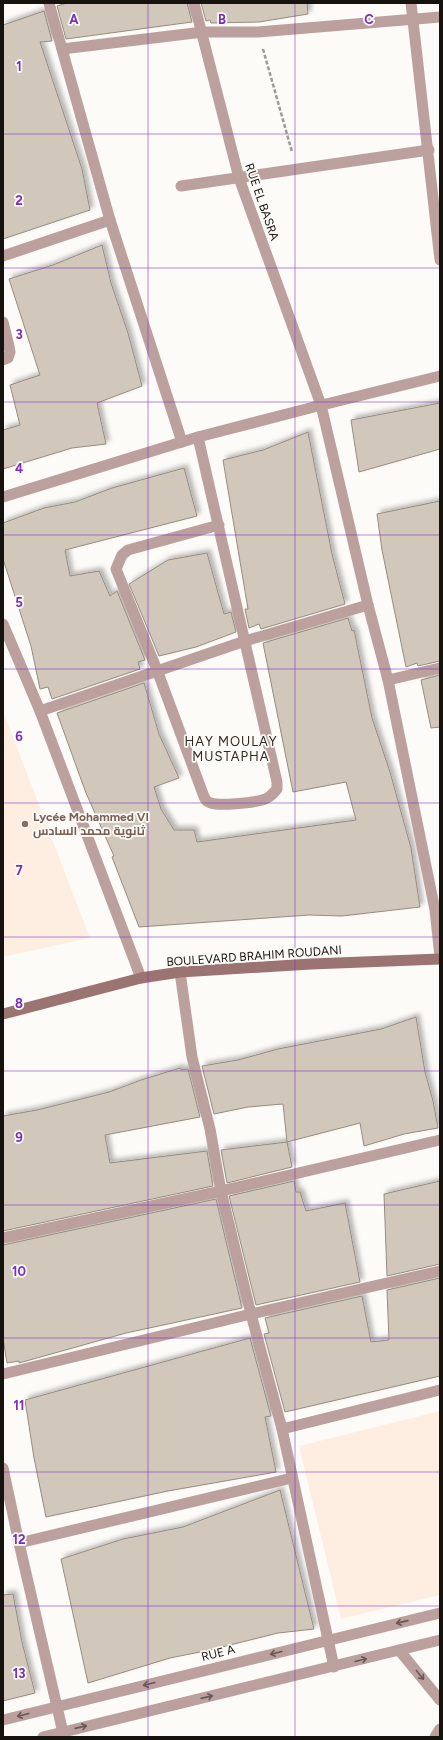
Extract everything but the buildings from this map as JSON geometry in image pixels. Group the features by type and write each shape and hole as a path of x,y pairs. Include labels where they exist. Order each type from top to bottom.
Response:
{"main road":[{"name":"BOULEVARD BRAHIM ROUDANI","path":"3,1014 141,978 180,972 440,958"}],"street":[{"path":"49,3 110,220 182,442"},
{"name":"RUE EL BASRA","path":"194,3 203,32 239,178 321,405 368,605 388,680 435,910 440,958"},
{"path":"411,3 429,150 440,260"},
{"path":"62,49 203,32 258,32 440,18"},
{"path":"182,186 429,150"},
{"path":"3,256 110,220"},
{"path":"3,322 10,352 8,358 3,360"},
{"path":"3,497 198,437 440,376"},
{"path":"198,437 219,525 277,782 277,789 271,796 262,800 212,804 206,801 157,670 116,568 120,558 128,550 219,525"},
{"path":"40,711 245,641 368,605"},
{"path":"3,624 40,711 141,978"},
{"path":"388,680 440,668"},
{"path":"180,972 192,1057 210,1129 221,1191 251,1314 282,1429 334,1667"},
{"path":"3,1238 221,1191 440,1140"},
{"path":"3,1374 251,1314 440,1271"},
{"path":"282,1429 440,1390"},
{"path":"3,1468 19,1543 58,1706 63,1734"},
{"path":"19,1543 292,1478"},
{"name":"RUE A","path":"3,1720 440,1613"},
{"path":"43,1737 63,1734 440,1640"},
{"path":"399,1650 440,1700"},
{"path":"435,1737 440,1729"}],"path":[{"path":"258,32 297,170"}],"shaded area":[{"name":"Lycée Mohammed VI ثانوية محمد السادس","path":"3,711 90,938 3,957"},
{"path":"440,1411 440,1595 341,1619 299,1446"}],"place":[{"name":"Lycée Mohammed VI ثانوية محمد السادس","path":"25,824"}],"district":[{"name":"HAY MOULAY MUSTAPHA","path":"231,748"}]}
